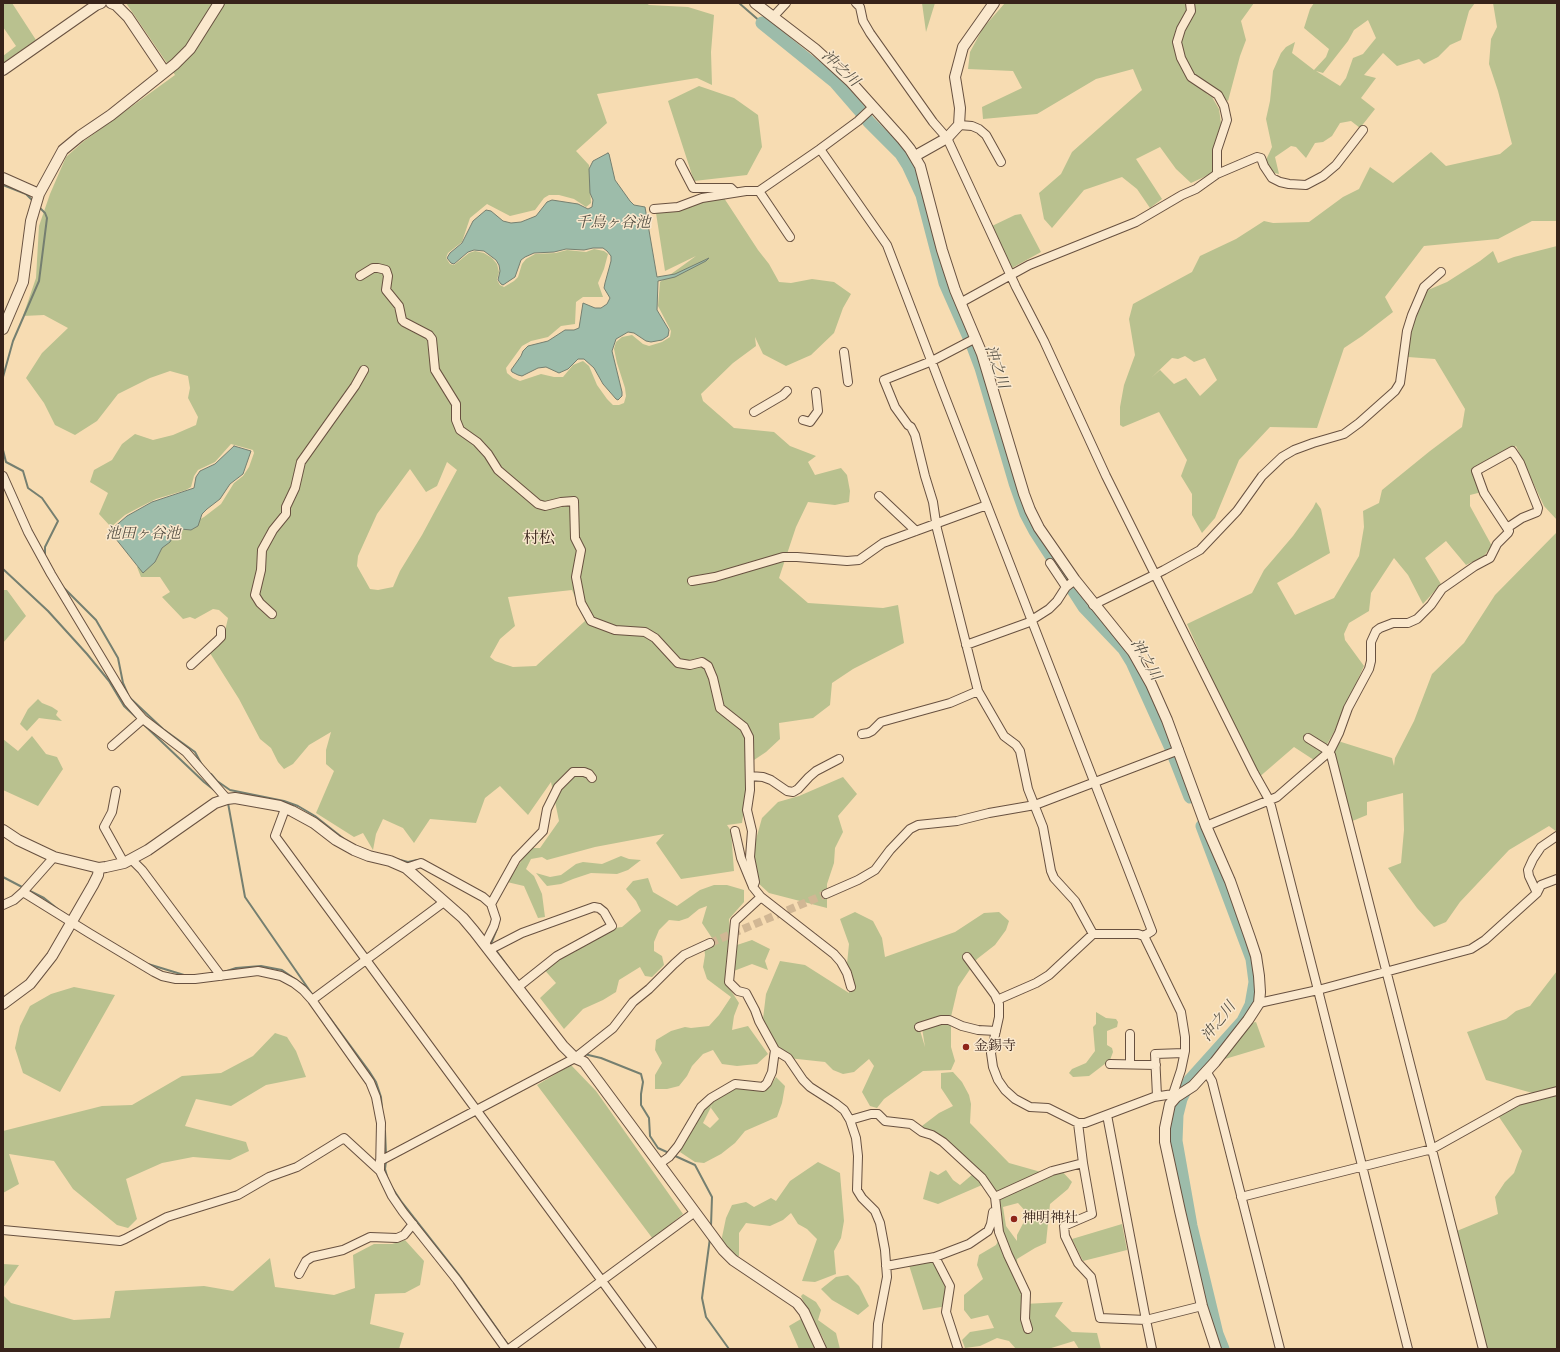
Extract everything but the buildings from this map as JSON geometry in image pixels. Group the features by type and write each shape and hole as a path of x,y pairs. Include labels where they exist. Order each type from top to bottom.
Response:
{"street":[{"path":"3,70 101,3"},
{"path":"111,3 116,5 128,17 165,72"},
{"path":"3,329 23,282 31,221 39,194 63,150 80,136 111,115 165,72 190,49 219,3"},
{"path":"755,3 832,63 902,139 915,156 920,166 942,250 960,303 982,354 1030,510 1039,528 1075,580 1093,605 1122,637 1141,666 1167,720 1206,826 1230,881 1256,956 1260,992 1259,1003 1248,1020 1193,1086 1175,1095 1157,1096 1085,1123 1078,1123 1048,1108 1030,1108 1015,1099 1005,1090 998,1080 993,1067 991,1053 999,1017 997,1000 995,995 967,957"},
{"path":"773,17 786,3"},
{"path":"856,3 860,7 863,21 874,39 933,122 947,138 1044,341 1106,476 1269,801 1408,1349"},
{"path":"915,156 947,138 959,125 960,108 955,77 963,48 994,3"},
{"path":"1190,3 1191,11 1181,29 1178,42 1181,58 1191,77 1218,95 1224,106 1227,120 1218,150 1218,174"},
{"path":"654,209 678,207 702,198 746,190 759,191 858,121 873,107"},
{"path":"959,125 972,126 983,132 1001,162"},
{"path":"960,303 1011,274 1136,222 1182,195 1196,189 1218,174 1257,157 1261,158 1264,166 1272,178 1289,184 1306,185 1323,176 1336,165 1363,130"},
{"path":"820,149 887,245 1152,931 1144,936"},
{"path":"680,163 693,188 731,188 735,192"},
{"path":"3,178 39,194"},
{"path":"759,191 790,237"},
{"path":"360,276 373,268 386,270 388,276 386,290 399,306 402,320 430,335 432,339 435,370 456,404 456,420 460,430 477,442 498,470 538,504 545,506 561,502 574,501 575,538 581,550 576,577 581,603 591,621 615,630 645,632 655,638 678,663 690,665 702,662 708,666 713,678 720,708 744,727 749,737 750,776 747,810 752,831 750,856 755,882 753,887"},
{"path":"1093,605 1156,574 1200,550 1238,511 1262,476 1282,457 1294,450 1344,434 1359,423 1395,391 1400,383 1407,331 1414,309 1424,287 1441,272"},
{"path":"976,338 932,361 884,380 895,407 915,434 924,476 933,502 936,524 978,691 1004,736 1016,745 1020,751 1028,789 1043,827 1051,871 1054,878 1075,902 1093,934"},
{"path":"844,352 848,382"},
{"path":"272,614 260,603 255,595 261,570 262,550 273,530 286,514 286,507 295,488 302,462 355,386 364,370"},
{"path":"754,412 787,391"},
{"path":"802,420 810,422 818,411 816,392"},
{"path":"1206,826 1277,797 1328,752 1339,733 1351,703 1369,669 1371,661 1371,642 1376,632 1380,628 1393,623 1408,623 1417,619 1431,605 1442,589 1475,566 1490,558 1497,544 1509,531 1507,528 1484,493 1476,471 1512,451 1520,463 1538,508 1537,512 1522,518 1507,528"},
{"path":"3,476 28,532 122,694 144,719 186,752 227,799"},
{"path":"879,496 916,531"},
{"path":"692,581 715,577 783,558 798,557 847,561 859,560 883,543 987,505"},
{"path":"1050,563 1066,586"},
{"path":"966,645 1027,623 1057,601 1066,586 1075,580"},
{"path":"191,665 221,637 221,630"},
{"path":"862,734 872,731 881,722 950,703 978,691"},
{"path":"112,746 144,719"},
{"path":"1308,738 1331,755 1483,1349"},
{"path":"826,894 858,880 875,870 890,850 910,829 918,825 957,821 989,813 1035,805 1179,750"},
{"path":"750,776 763,777 771,780 787,791 793,792 798,789 809,776 839,759"},
{"path":"491,904 516,858 543,832 547,809 558,787 573,772 584,772 589,774 592,778"},
{"path":"116,791 112,812 104,826 128,861 142,870 221,976"},
{"path":"3,830 18,840 54,857 99,868 128,861 148,850 215,803 227,799 252,801 292,811 314,823 336,840 361,853 390,861 406,868 463,918 550,1030 575,1058 584,1062 723,1250 733,1260 797,1303 804,1312 821,1349"},
{"path":"285,809 275,836 652,1349"},
{"path":"735,831 741,858 753,887 761,897 834,954 848,973 851,987"},
{"path":"1537,893 1529,876 1528,870 1541,847 1557,836"},
{"path":"3,905 14,900 23,892 54,857"},
{"path":"406,868 421,863 483,897 491,904 496,919 487,947"},
{"path":"3,1004 30,984 52,956 93,885 98,875 99,868"},
{"path":"1259,1003 1318,990 1471,949 1485,940 1537,893 1541,885 1557,879"},
{"path":"23,892 162,976 176,979 203,979 258,971 270,972 294,983 312,1000 370,1082 376,1097 381,1123 380,1171"},
{"path":"761,897 735,921 729,982 738,991 746,993 775,1050 788,1058 803,1080 810,1087 844,1110 850,1120 856,1138 858,1156 857,1190 862,1198 875,1211 880,1223 885,1250 886,1277 878,1324 877,1349"},
{"path":"312,1000 444,902"},
{"path":"487,947 594,907 599,908 604,912 612,926 557,956 518,988"},
{"path":"997,1000 1036,983 1049,975 1093,934 1138,934 1144,936 1181,1012 1185,1037 1184,1053 1175,1095 1170,1104 1166,1117 1165,1142 1202,1306 1216,1349"},
{"path":"380,1161 575,1058 613,1028 633,1002 649,989 684,955 710,943"},
{"path":"919,1027 938,1020 949,1020 962,1026 978,1030 996,1031"},
{"path":"1130,1034 1130,1064"},
{"path":"659,1164 669,1157 678,1146 701,1107 711,1098 736,1084 763,1087 767,1083 772,1072 775,1050"},
{"path":"1157,1096 1155,1054 1184,1053"},
{"path":"1110,1064 1156,1065"},
{"path":"1206,1071 1212,1082 1280,1349"},
{"path":"1241,1197 1362,1168 1432,1149 1518,1100 1557,1091"},
{"path":"850,1120 871,1114 878,1114 885,1121 911,1124 922,1132 932,1135 943,1142 982,1178 995,1201 999,1232 1026,1293 1025,1319 1028,1329"},
{"path":"1107,1115 1152,1349"},
{"path":"1078,1123 1092,1214 1064,1226 1065,1236 1078,1263 1091,1277 1100,1318 1146,1320 1202,1306"},
{"path":"3,1230 120,1241 167,1217 238,1195 269,1177 297,1167 344,1138 380,1171 392,1196 457,1280 507,1349 695,1212"},
{"path":"995,1201 1052,1171 1083,1163"},
{"path":"886,1266 935,1257 961,1248 988,1231 991,1224 995,1201"},
{"path":"299,1274 306,1261 312,1257 343,1250 370,1237 397,1238 404,1234 413,1224"},
{"path":"935,1257 950,1286 946,1312 958,1349"}],"green space":[{"path":"3,3 12,3 36,40 3,63 3,56 16,46 3,27"},
{"path":"126,3 646,3 649,5 688,7 714,15 711,52 712,85 697,78 597,94 607,123 576,151 589,165 591,203 586,207 574,199 559,195 549,195 544,198 535,210 510,216 487,204 470,218 462,242 448,253 446,258 450,264 454,265 469,253 475,251 484,253 492,258 497,264 499,272 497,280 500,285 504,287 518,277 522,264 526,259 535,254 556,253 567,250 586,252 594,249 604,251 608,254 598,283 603,297 583,297 576,302 575,324 561,326 548,337 531,341 522,346 506,368 507,373 520,381 541,374 554,377 563,377 573,365 583,361 589,366 597,385 613,405 624,403 626,396 614,349 616,342 622,337 632,335 643,344 649,346 662,342 670,337 671,331 658,306 660,282 696,256 665,271 656,213 659,211 724,198 758,250 769,264 779,282 791,283 812,279 834,282 851,294 843,308 834,333 811,355 786,366 763,354 755,337 756,346 733,363 701,394 703,401 734,428 774,432 790,446 816,456 808,462 815,475 841,468 847,475 850,491 849,502 835,505 808,502 796,527 779,578 808,603 883,608 898,605 904,643 853,669 832,683 830,705 813,718 779,723 780,739 766,752 745,766 745,803 742,823 727,825 731,831 734,871 681,879 656,843 664,834 595,847 547,860 542,857 531,859 526,869 534,876 542,894 545,917 538,918 524,886 507,882 530,848 540,848 559,821 551,782 528,815 500,786 485,798 476,823 430,819 414,843 403,828 383,819 376,834 373,850 363,833 354,837 316,813 334,771 326,764 326,750 331,732 309,745 293,764 284,769 278,762 271,748 260,739 239,699 210,653 223,640 228,618 219,610 213,609 195,619 190,617 183,619 162,597 170,592 160,577 141,577 137,567 154,558 161,547 178,532 204,517 221,504 234,483 243,476 249,467 254,453 253,450 231,444 215,462 198,470 194,476 191,487 186,490 156,499 140,507 125,515 111,527 99,514 108,493 90,482 94,470 112,460 122,444 135,434 153,440 173,435 196,425 198,417 188,398 190,388 188,376 170,371 150,378 118,394 97,421 75,435 55,425 44,403 26,378 42,353 68,328 44,315 23,316 36,278 39,226 50,194 66,157 84,141 175,75","holes":["447,462 457,470 422,535 400,571 393,587 378,590 370,589 357,566 358,556 377,514 410,469 426,492 437,486","572,590 585,621 536,666 513,667 495,661 490,657 500,639 515,626 508,597"]},
{"path":"922,3 935,3 926,32"},
{"path":"1005,3 1254,3 1241,21 1246,40 1240,56 1228,101 1200,83 1207,94 1212,97 1219,109 1221,123 1220,142 1213,153 1217,171 1191,183 1176,169 1160,147 1136,159 1162,199 1150,208 1137,189 1122,177 1084,190 1052,228 1044,219 1039,193 1061,174 1072,152 1142,90 1133,69 1096,79 1037,114 983,119 982,107 1022,88 1013,71 968,69 970,52 983,28"},
{"path":"1314,3 1475,3 1469,11 1461,40 1450,45 1438,57 1424,64 1419,59 1397,66 1383,53 1364,75 1376,78 1361,98 1375,109 1360,128 1351,121 1340,123 1332,136 1323,142 1315,143 1306,158 1296,147 1291,146 1275,157 1279,174 1270,172 1266,160 1272,147 1266,119 1270,101 1273,71 1281,53 1286,47 1295,42 1292,53 1314,70 1326,57 1329,49 1304,28 1310,9","holes":["1368,20 1376,38 1363,54 1353,58 1346,78 1340,86 1316,71 1323,73 1348,41 1354,30"]},
{"path":"1493,3 1557,3 1557,221 1532,221 1498,239 1424,246 1385,297 1393,312 1344,348 1317,428 1270,427 1239,460 1215,518 1202,533 1192,515 1192,494 1181,476 1187,460 1159,412 1123,427 1120,425 1120,407 1124,385 1135,355 1129,319 1133,304 1192,272 1200,256 1236,239 1264,221 1273,223 1309,222 1343,197 1359,189 1370,167 1393,183 1431,152 1446,166 1500,154 1512,144 1489,64 1491,39 1497,27","holes":["1185,356 1194,362 1205,358 1217,380 1200,396 1186,378 1174,384 1160,370 1151,378 1172,358 1178,359"]},
{"path":"699,86 734,98 758,115 762,147 747,175 694,181 668,101"},
{"path":"1021,214 1041,252 1012,268 992,226 1015,215"},
{"path":"1557,246 1557,520 1544,506 1516,446 1472,471 1482,492 1470,495 1470,506 1492,546 1483,557 1466,565 1446,541 1425,558 1441,584 1423,604 1408,575 1394,558 1371,593 1369,611 1349,623 1344,634 1345,640 1364,666 1334,732 1317,762 1294,747 1257,779 1187,624 1252,593 1264,570 1293,536 1316,502 1321,509 1330,553 1277,583 1295,615 1334,598 1359,556 1364,527 1363,511 1379,503 1382,490 1462,427 1465,409 1435,359 1408,357 1412,326 1417,308 1428,290 1447,282 1493,251 1498,263 1514,257"},
{"path":"1557,532 1557,832 1549,826 1509,850 1460,902 1446,922 1434,927 1417,908 1388,868 1401,863 1404,830 1403,793 1367,802 1367,815 1350,822 1334,756 1335,747 1338,741 1392,758 1394,766 1395,758 1414,721 1432,674 1464,643 1495,595"},
{"path":"3,590 7,590 26,616 3,643"},
{"path":"38,699 42,703 58,711 56,715 62,721 39,718 27,731 20,724 28,709"},
{"path":"32,736 46,754 57,757 63,769 38,806 3,790 3,739 18,751"},
{"path":"843,777 857,794 838,816 843,832 835,848 834,863 827,884 827,908 769,893 758,883 753,850 762,818 778,802 799,796"},
{"path":"621,856 629,859 641,860 628,870 617,874 591,873 561,884 547,886 536,873 550,877 561,875 576,864 583,862 602,864"},
{"path":"648,878 653,892 677,906 700,890 714,885 727,885 744,890 744,902 729,919 731,947 752,940 770,949 765,961 768,970 752,964 726,974 728,986 739,1003 734,1016 732,1030 748,1026 768,1054 757,1064 737,1066 722,1064 713,1050 703,1054 692,1066 687,1076 679,1086 667,1089 655,1089 655,1075 662,1063 655,1050 656,1040 671,1031 685,1027 691,1028 709,1026 719,1015 731,997 707,979 703,967 705,955 704,946 712,938 702,923 707,906 699,909 688,918 679,921 669,920 659,930 654,942 654,951 662,956 664,965 652,977 645,976 640,967 619,980 616,992 583,1009 564,1029 540,998 556,983 542,967 562,953 576,952 568,950 607,929 622,927 641,911 636,901 626,889 633,881"},
{"path":"855,912 873,921 882,938 885,957 955,932 984,913 999,912 1009,921 1006,930 995,945 977,959 958,987 950,1021 945,1018 936,1018 919,1027 925,1047 922,1028 941,1020 951,1024 951,1047 955,1061 951,1070 923,1071 884,1099 877,1108 870,1106 862,1092 874,1066 869,1059 854,1072 843,1074 833,1070 825,1062 788,1058 775,1050 762,1027 766,994 780,961 805,965 849,993 847,964 849,944 840,919"},
{"path":"1557,971 1557,1089 1536,1094 1486,1080 1467,1032 1506,1019 1516,1011 1530,1006"},
{"path":"74,987 115,995 60,1092 23,1073 15,1048 20,1026 30,1006 51,994"},
{"path":"1096,1012 1106,1018 1116,1019 1118,1022 1117,1027 1107,1031 1107,1045 1112,1048 1113,1052 1110,1060 1089,1076 1073,1077 1069,1073 1072,1069 1086,1063 1095,1051 1093,1027 1096,1024"},
{"path":"1256,1022 1265,1047 1215,1062 1251,1023"},
{"path":"275,1033 287,1037 296,1051 306,1077 266,1085 231,1106 196,1099 185,1126 246,1142 249,1151 230,1160 193,1157 162,1163 126,1179 137,1219 128,1228 117,1225 73,1189 54,1161 9,1154 19,1184 3,1193 3,1131 102,1106 132,1105 182,1076 221,1073 253,1056"},
{"path":"571,1065 596,1091 683,1214 653,1239 537,1085"},
{"path":"953,1072 962,1082 969,1095 971,1104 970,1123 1009,1163 1041,1172 1059,1168 1072,1182 1068,1189 1050,1204 1046,1243 1017,1259 1018,1275 1024,1304 1063,1302 1055,1316 1072,1332 1097,1333 1101,1349 1079,1349 1074,1341 1048,1349 1016,1349 1009,1341 997,1338 980,1346 965,1348 962,1340 970,1332 994,1328 988,1315 971,1319 964,1310 964,1295 983,1279 977,1265 979,1255 996,1245 1002,1233 999,1209 1001,1206 994,1206 991,1193 951,1149 918,1129 939,1113 953,1106 941,1088 941,1073","holes":["1018,1203 1028,1214 1017,1235 1017,1241 1006,1226 1003,1207"]},
{"path":"776,1077 785,1086 782,1103 777,1117 745,1131 735,1143 721,1154 704,1163 695,1162 680,1152 700,1113 714,1099 738,1087 760,1090 769,1088","holes":["712,1105 711,1108 719,1119 710,1128 703,1123"]},
{"path":"1557,1095 1557,1349 1484,1349 1452,1233 1498,1214 1495,1197 1505,1182 1514,1173 1522,1151 1497,1114 1521,1103"},
{"path":"818,1162 840,1173 844,1221 841,1238 834,1251 836,1274 815,1282 802,1281 817,1239 807,1229 798,1224 791,1213 783,1220 770,1226 746,1223 739,1233 739,1256 733,1256 723,1250 722,1237 726,1218 732,1205 746,1202 754,1207 771,1198 776,1201 790,1181"},
{"path":"946,1170 953,1180 960,1185 973,1174 982,1185 938,1204 923,1199 930,1171 938,1175"},
{"path":"1122,1224 1127,1250 1083,1261 1072,1239"},
{"path":"405,1240 424,1261 420,1285 405,1293 375,1294 370,1324 404,1333 399,1349 3,1349 3,1295 11,1303 74,1320 110,1318 115,1291 204,1286 233,1291 270,1258 275,1287 334,1295 355,1288 353,1255 374,1244 392,1244"},
{"path":"935,1257 950,1286 947,1306 923,1310 908,1262"},
{"path":"3,1264 19,1265 3,1288"},
{"path":"848,1275 859,1286 869,1306 858,1315 832,1300 821,1289 836,1277"},
{"path":"803,1294 816,1302 821,1310 818,1320 836,1333 840,1349 827,1349 823,1338 807,1310 801,1296"},
{"path":"806,1316 821,1349 799,1349 789,1326"}],"water":[{"name":"千鳥ヶ谷池","path":"608,153 615,180 634,205 645,207 657,277 675,274 709,258 675,277 658,281 657,310 669,330 668,336 662,340 651,342 646,341 634,333 628,332 616,339 612,351 622,392 622,396 618,400 603,384 594,368 584,359 578,359 568,369 559,373 546,367 538,368 522,376 512,372 511,370 528,346 548,341 565,330 574,330 579,328 583,303 595,308 601,308 607,304 610,298 604,288 611,256 607,251 603,248 593,248 584,250 566,249 554,252 534,253 521,260 515,277 503,285 498,280 500,271 499,265 496,260 484,251 474,250 468,252 454,264 447,258 450,253 462,243 473,221 486,210 491,211 503,221 511,223 521,222 536,216 547,202 552,200 578,204 588,209 592,207 593,200 590,193 589,169 593,161"},
{"name":"池田ヶ谷池","path":"234,446 251,451 243,474 230,484 220,499 202,514 198,526 191,530 181,529 174,534 170,542 162,548 155,562 143,573 112,534 112,529 127,516 152,502 194,488 196,477 200,471 215,464"}],"waterway":[{"path":"739,3 762,23 768,17"},
{"name":"沖之川","path":"762,23 835,82 869,122 901,154 908,165 922,195 945,283 981,368 1015,483 1026,514 1035,531 1084,607 1124,649 1132,662 1170,746 1190,797"},
{"path":"3,185 26,194 33,201"},
{"path":"3,377 13,341 39,281 47,218 45,213 39,207"},
{"path":"3,450 6,462 23,471 28,488 42,498 58,521 45,547 45,557"},
{"path":"3,569 48,611 87,654 109,681 124,706 138,719"},
{"path":"62,586 96,620 118,658 123,683 129,697 163,729 195,752 202,765"},
{"path":"141,722 214,790"},
{"path":"211,774 217,781 230,790 284,801 298,806 315,816 344,839"},
{"path":"228,803 245,897 312,994"},
{"name":"沖之川","path":"1202,826 1252,959 1255,982 1251,1005 1243,1021 1190,1080 1181,1099 1177,1115 1176,1141 1191,1226 1217,1334 1223,1349"},
{"path":"396,859 408,862 417,860"},
{"path":"3,877 24,888"},
{"path":"28,890 44,898 59,910"},
{"path":"493,946 491,944 497,929"},
{"path":"495,949 514,975"},
{"path":"148,964 184,975"},
{"path":"224,972 236,968 261,966 282,970 305,986"},
{"path":"327,1014 376,1082 381,1097 382,1109"},
{"path":"584,1054 601,1058 641,1074 643,1082 641,1105 649,1118 650,1136 658,1148 669,1153"},
{"path":"385,1131 386,1154"},
{"path":"673,1155 695,1165 712,1197 711,1226"},
{"path":"386,1161 385,1169 388,1180"},
{"path":"391,1186 459,1275 500,1333"},
{"path":"710,1238 702,1298 706,1317 729,1349"},
{"path":"504,1339 509,1346"}],"tunnel":[{"path":"710,943 826,894"}],"place":[{"name":"金錫寺","path":"966,1047"},
{"name":"神明神社","path":"1014,1219"}],"district":[{"name":"村松","path":"539,539"}]}
